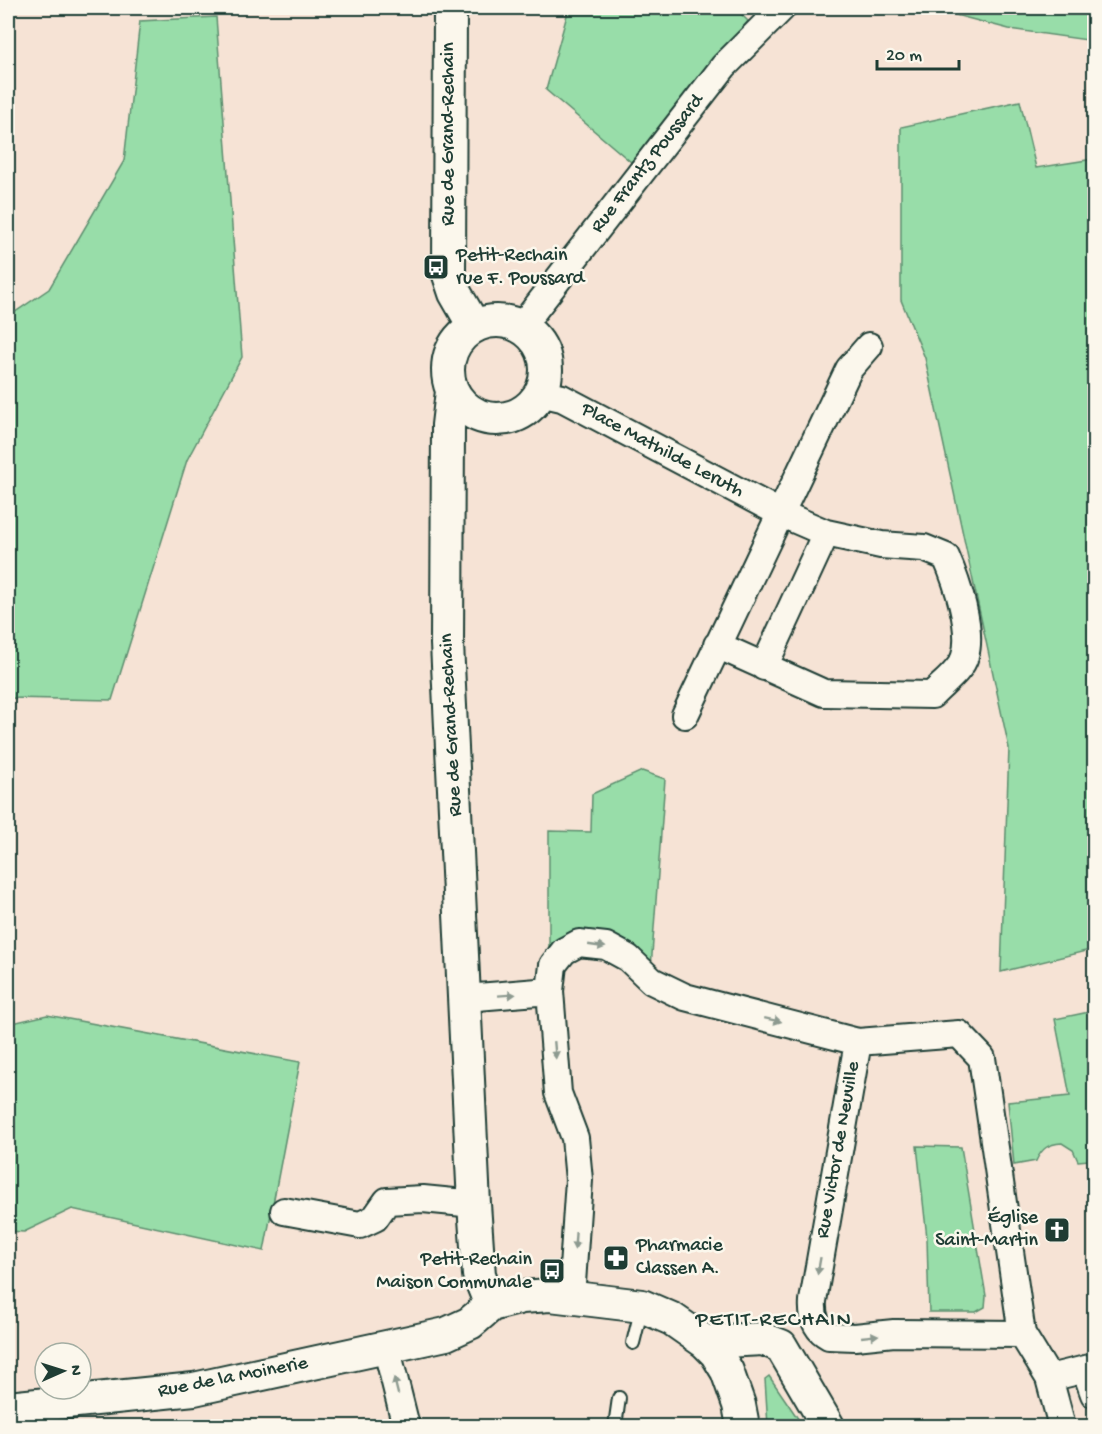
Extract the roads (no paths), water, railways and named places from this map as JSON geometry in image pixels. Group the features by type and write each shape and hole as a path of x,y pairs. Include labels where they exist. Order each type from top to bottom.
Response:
{"street":[{"name":"Rue de Grand-Rechain","path":"450,8 449,275 455,293 474,326"},
{"name":"Rue Frantz Poussard","path":"521,327 724,66 782,8"},
{"path":"497,321 521,327 541,349 545,364 545,379 540,393 530,406 516,415 499,419 483,417 460,402 452,391 448,375 449,360 455,345 474,326 497,321"},
{"path":"685,715 849,369 869,346"},
{"name":"Rue de Grand-Rechain","path":"452,391 447,644 474,1204 479,1275 491,1305"},
{"name":"Place Mathilde Leruth","path":"540,393 562,398 782,514 826,533 881,545 924,548 946,557 959,587 966,624 965,656 959,668 932,695 824,693 717,645"},
{"path":"449,453 483,417"},
{"path":"764,668 826,533"},
{"path":"570,1298 579,1180 575,1138 558,1093 550,992 553,965 564,951 579,943 606,946 628,958 652,981 685,998 858,1042"},
{"path":"465,998 550,992"},
{"name":"Rue Victor de Neuville","path":"1022,1334 894,1333 855,1337 829,1336 817,1325 812,1313 813,1301 858,1042 959,1034 982,1058 1022,1334 1049,1378 1062,1426"},
{"path":"284,1211 360,1225 375,1218 387,1201 423,1199 474,1204"},
{"path":"491,1305 522,1297 550,1295 642,1306 672,1319 705,1342 727,1371 739,1405 742,1426"},
{"name":"Rue de la Moinerie","path":"8,1408 194,1389 446,1334 470,1323 491,1305"},
{"path":"705,1342 763,1339 781,1346 787,1360 828,1426"},
{"path":"386,1346 406,1426"},
{"path":"727,1371 766,1353 787,1360"},
{"path":"1049,1378 1090,1368 1095,1394"}],"lane":[{"path":"633,1343 642,1306"},
{"path":"615,1426 619,1398"}],"place":[{"name":"Petit-Rechain rue F. Poussard","path":"436,267"},
{"name":"Église Saint-Martin","path":"1057,1230"},
{"name":"Pharmacie Classen A.","path":"616,1258"},
{"name":"Petit-Rechain Maison Communale","path":"552,1271"}],"district":[{"name":"PETIT-RECHAIN","path":"774,1321"}]}
